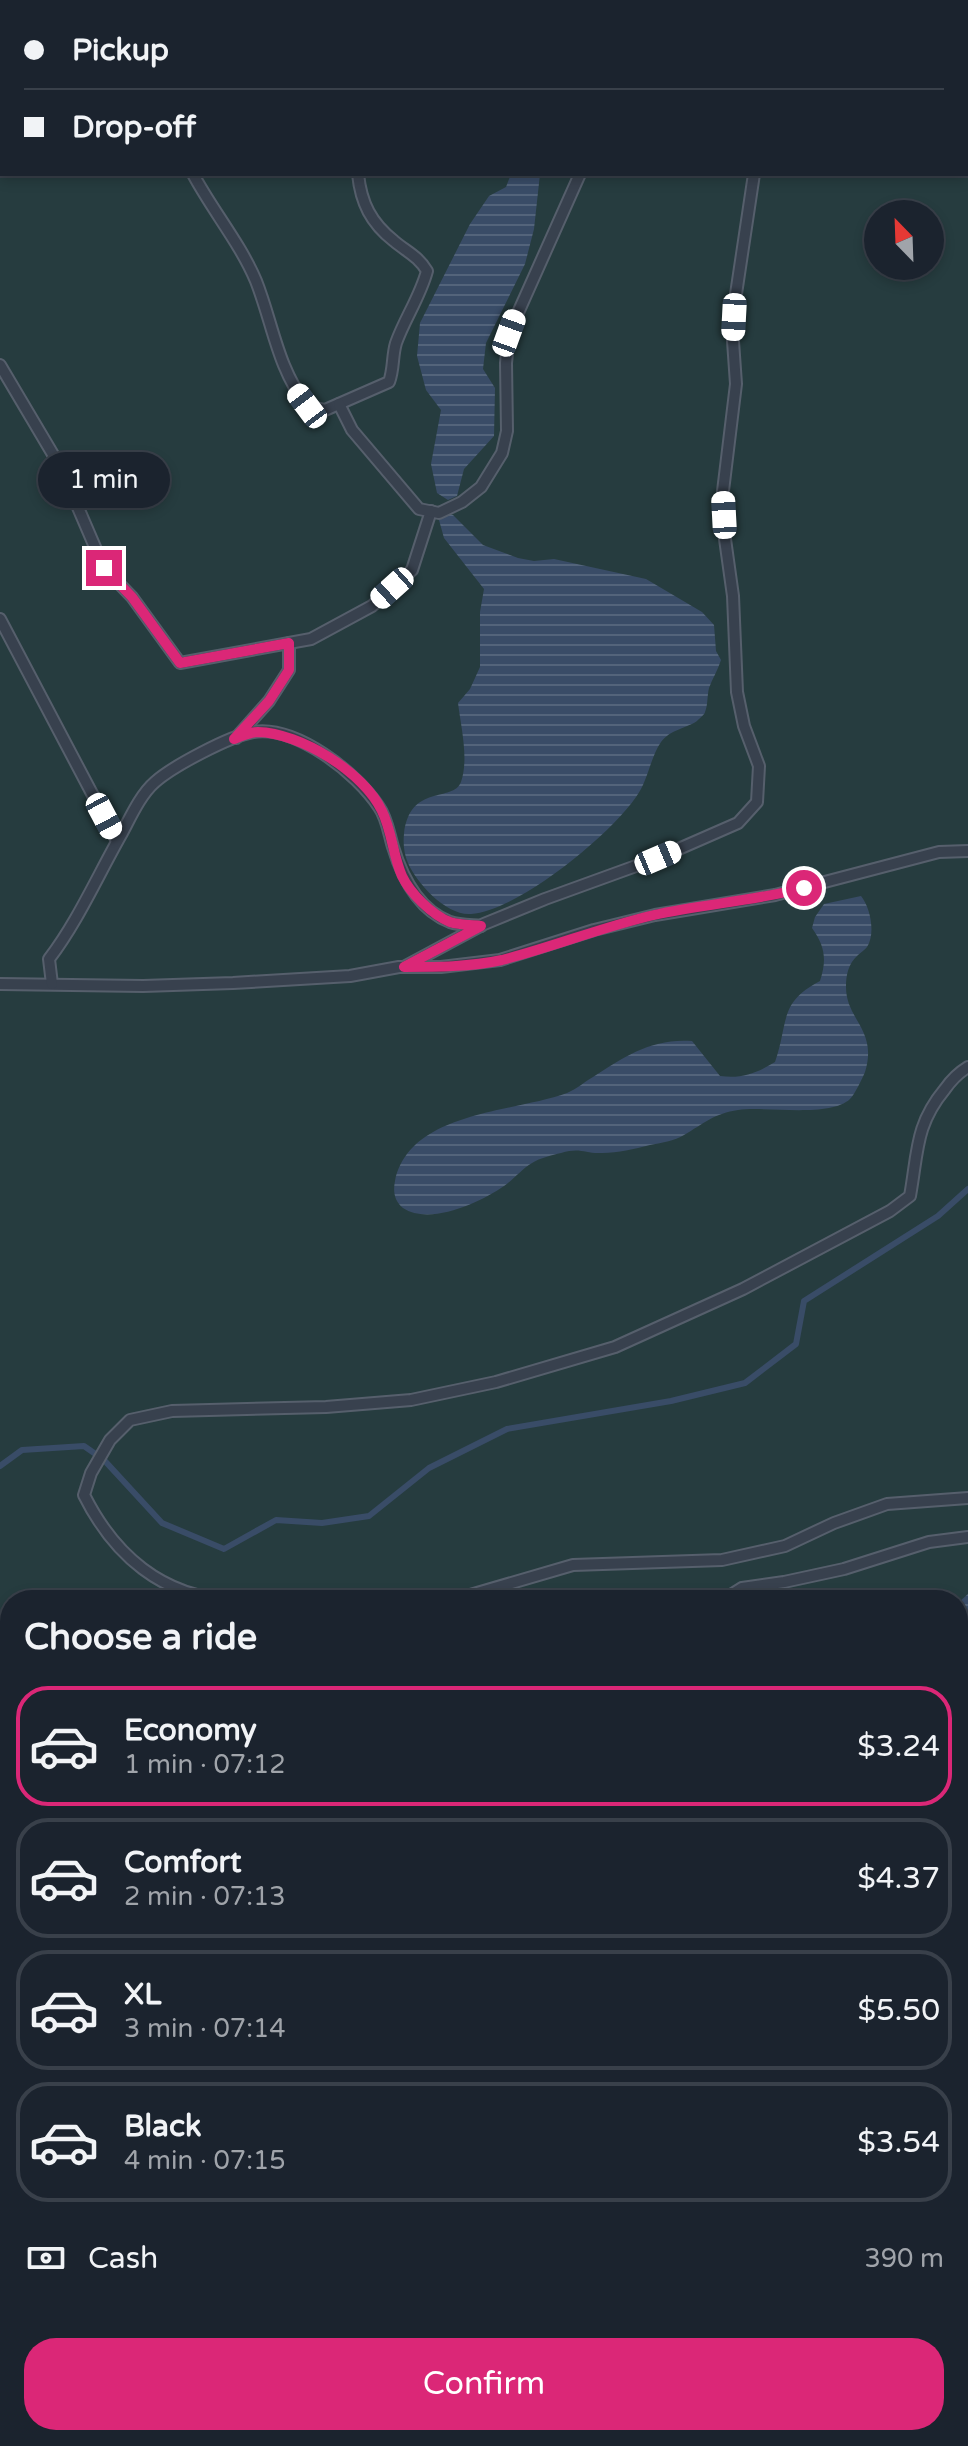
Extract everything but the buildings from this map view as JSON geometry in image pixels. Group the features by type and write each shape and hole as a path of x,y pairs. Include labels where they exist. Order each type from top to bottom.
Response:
{"lane":[{"path":"194,176 256,281 271,334 292,387 307,406 325,410 389,382 394,370 396,345 422,292 427,271 419,257 395,242 372,221 360,191 358,176"},
{"path":"339,404 352,430 419,509 439,513 462,502 481,487 502,453 507,431 509,333 520,302 579,176"},
{"path":"404,967 481,926 658,858 738,823 757,802 759,766 744,726 737,692 733,596 725,539 723,491 736,384 733,341 736,294 754,176"},
{"path":"0,365 61,468 104,568 132,597 180,663 311,639 372,606 412,570 431,511"},
{"path":"0,619 117,841"},
{"path":"234,739 269,701 289,670 289,643"},
{"path":"52,984 49,959 67,935 117,841 154,783 206,752 254,732 279,734 306,743 363,784 382,810 403,877 425,905 450,922 481,926"},
{"path":"0,984 143,986 233,983 350,976 404,967 441,967 500,960 594,930 655,915 775,895 939,852 968,851"},
{"path":"187,1590 165,1585 131,1560 98,1523 84,1495 93,1469 107,1445 130,1420 172,1411 326,1407 411,1400 496,1382 615,1347 743,1289 890,1211 910,1196 918,1135 931,1106 957,1073 968,1067"},
{"path":"487,1590 573,1565 722,1560 785,1546 834,1523 887,1504 968,1498"},
{"path":"739,1590 829,1572 929,1542 968,1537"}],"green space":[{"path":"0,176 968,176 968,1590 0,1590"}],"water":[{"path":"510,176 540,176 534,229 525,264 486,343 483,369 495,388 494,436 464,469 457,496 448,500 437,493 431,464 441,410 426,390 417,356 420,323 470,224 489,196 506,187"},
{"path":"448,514 453,515 483,545 518,558 534,561 554,559 646,579 702,612 714,625 716,651 721,660 709,688 704,714 661,742 640,791 606,831 537,886 513,900 471,914 452,910 426,889 408,863 404,845 408,818 414,807 450,792 461,782 464,753 458,703 470,689 480,667 480,612 484,589 444,538 439,520"},
{"path":"861,896 869,913 871,935 867,947 850,966 846,987 847,998 865,1035 868,1058 856,1090 841,1105 813,1110 730,1111 667,1142 614,1152 573,1151 550,1156 532,1163 482,1199 455,1210 414,1213 398,1202 394,1192 395,1181 404,1158 420,1141 466,1118 567,1093 640,1050 665,1042 692,1041 720,1076 728,1077 749,1074 775,1062 791,1006 797,997 820,981 824,953 812,928 815,917 824,904"}],"waterway":[{"path":"0,1466 22,1450 84,1446 104,1460 162,1523 224,1549 276,1520 322,1523 369,1516 429,1468 507,1429 671,1401 745,1383 796,1344 804,1301 938,1216 968,1189"}],"route":[{"path":"104,568 132,597 180,663 289,643 289,670 269,701 234,739 254,732 279,734 306,743 363,784 382,810 403,877 425,905 450,922 481,926 404,967 441,967 500,960 594,930 655,915 804,888"}]}
